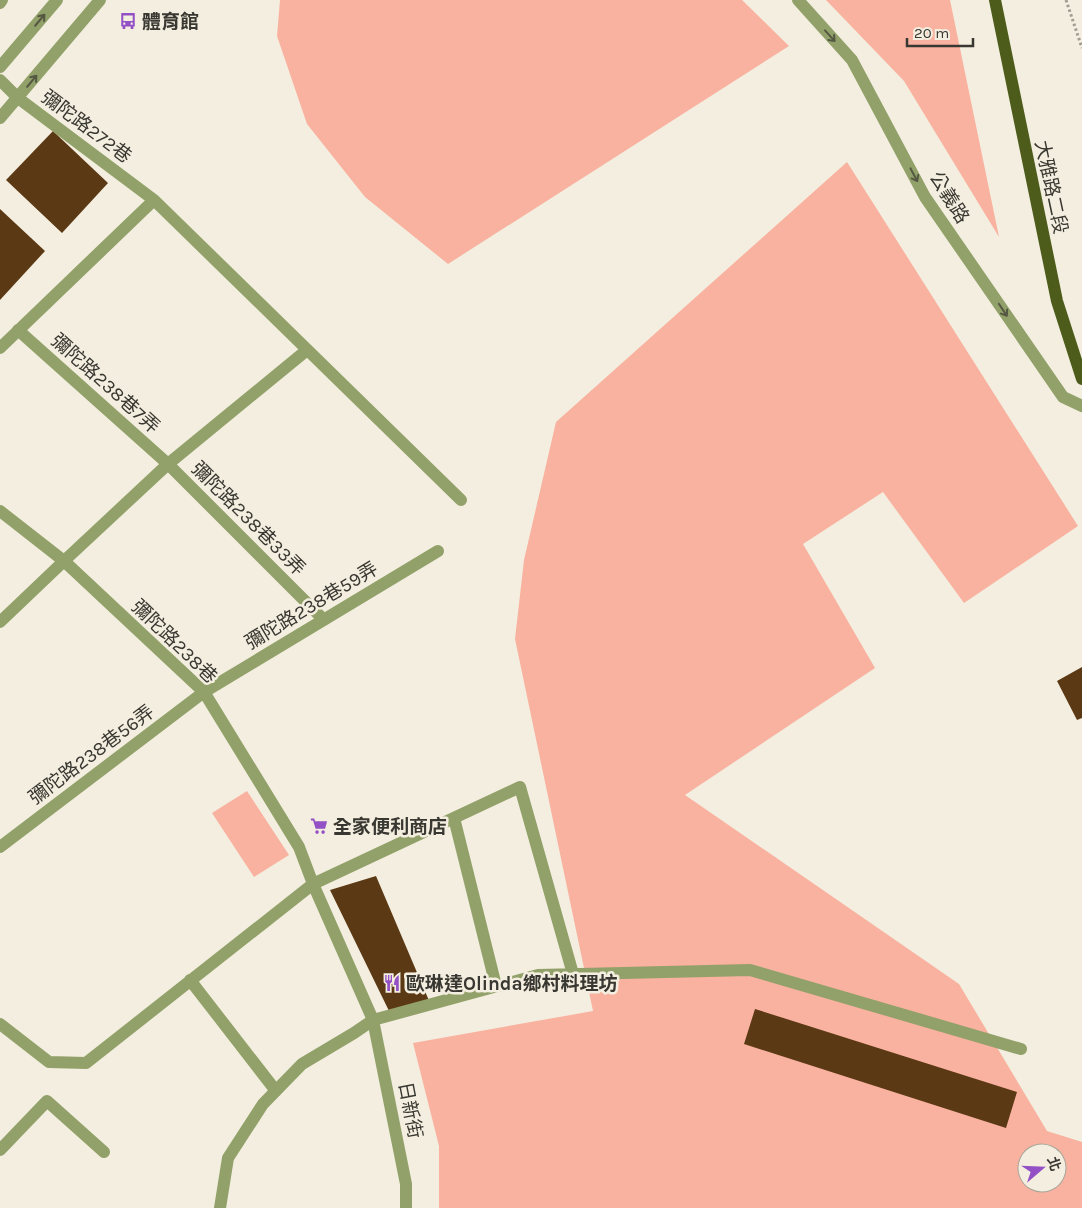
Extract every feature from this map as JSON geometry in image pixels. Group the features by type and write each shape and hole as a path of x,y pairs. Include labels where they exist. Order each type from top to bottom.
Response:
{"main road":[{"name":"大雅路二段","path":"995,0 1057,301 1082,379"}],"street":[{"path":"0,68 57,0"},
{"path":"0,118 100,0"},
{"name":"公義路","path":"798,0 852,60 926,197 1062,397 1082,406"},
{"name":"彌陀路272巷","path":"0,80 18,98 154,200"},
{"path":"0,348 154,200 461,500"},
{"name":"彌陀路238巷7弄","path":"18,330 168,464"},
{"name":"彌陀路238巷33弄","path":"0,622 168,464 307,350"},
{"name":"彌陀路238巷33弄","path":"168,464 324,620"},
{"name":"彌陀路238巷","path":"0,511 64,561 204,692 299,847 313,884 373,1020"},
{"name":"彌陀路238巷59弄","path":"204,692 438,551"},
{"name":"彌陀路238巷56弄","path":"0,847 204,692"},
{"path":"0,1024 49,1062 86,1063 313,884 520,787 573,974"},
{"path":"454,818 496,986"},
{"path":"220,1208 228,1158 263,1104 302,1064 373,1020 538,975 750,970 1021,1049"},
{"path":"190,980 276,1091"},
{"name":"日新街","path":"373,1020 406,1184 406,1208"},
{"path":"0,1150 46,1101 104,1152"}],"path":[{"path":"1066,0 1082,48"}],"shaded area":[{"path":"280,0 742,0 789,46 448,264 365,197 307,124 277,36"},
{"path":"826,0 950,0 999,237 904,81"},
{"path":"847,162 1078,526 964,603 883,492 803,544 875,668 685,795 959,984 1047,1131 1082,1142 1082,1208 439,1208 439,1146 413,1043 593,1011 515,639 524,560 556,422"},
{"path":"247,791 289,855 254,877 212,813"}],"building":[{"path":"53,131 108,183 62,233 6,180"},
{"path":"0,209 45,251 0,300"},
{"path":"1082,667 1082,718 1077,720 1057,681"},
{"path":"376,876 430,1003 390,1013 330,890"},
{"path":"755,1009 1017,1092 1006,1128 744,1044"}],"place":[{"name":"體育館","path":"128,21"},
{"name":"全家便利商店","path":"319,826"},
{"name":"歐琳達Olinda鄉村料理坊","path":"392,983"}]}
